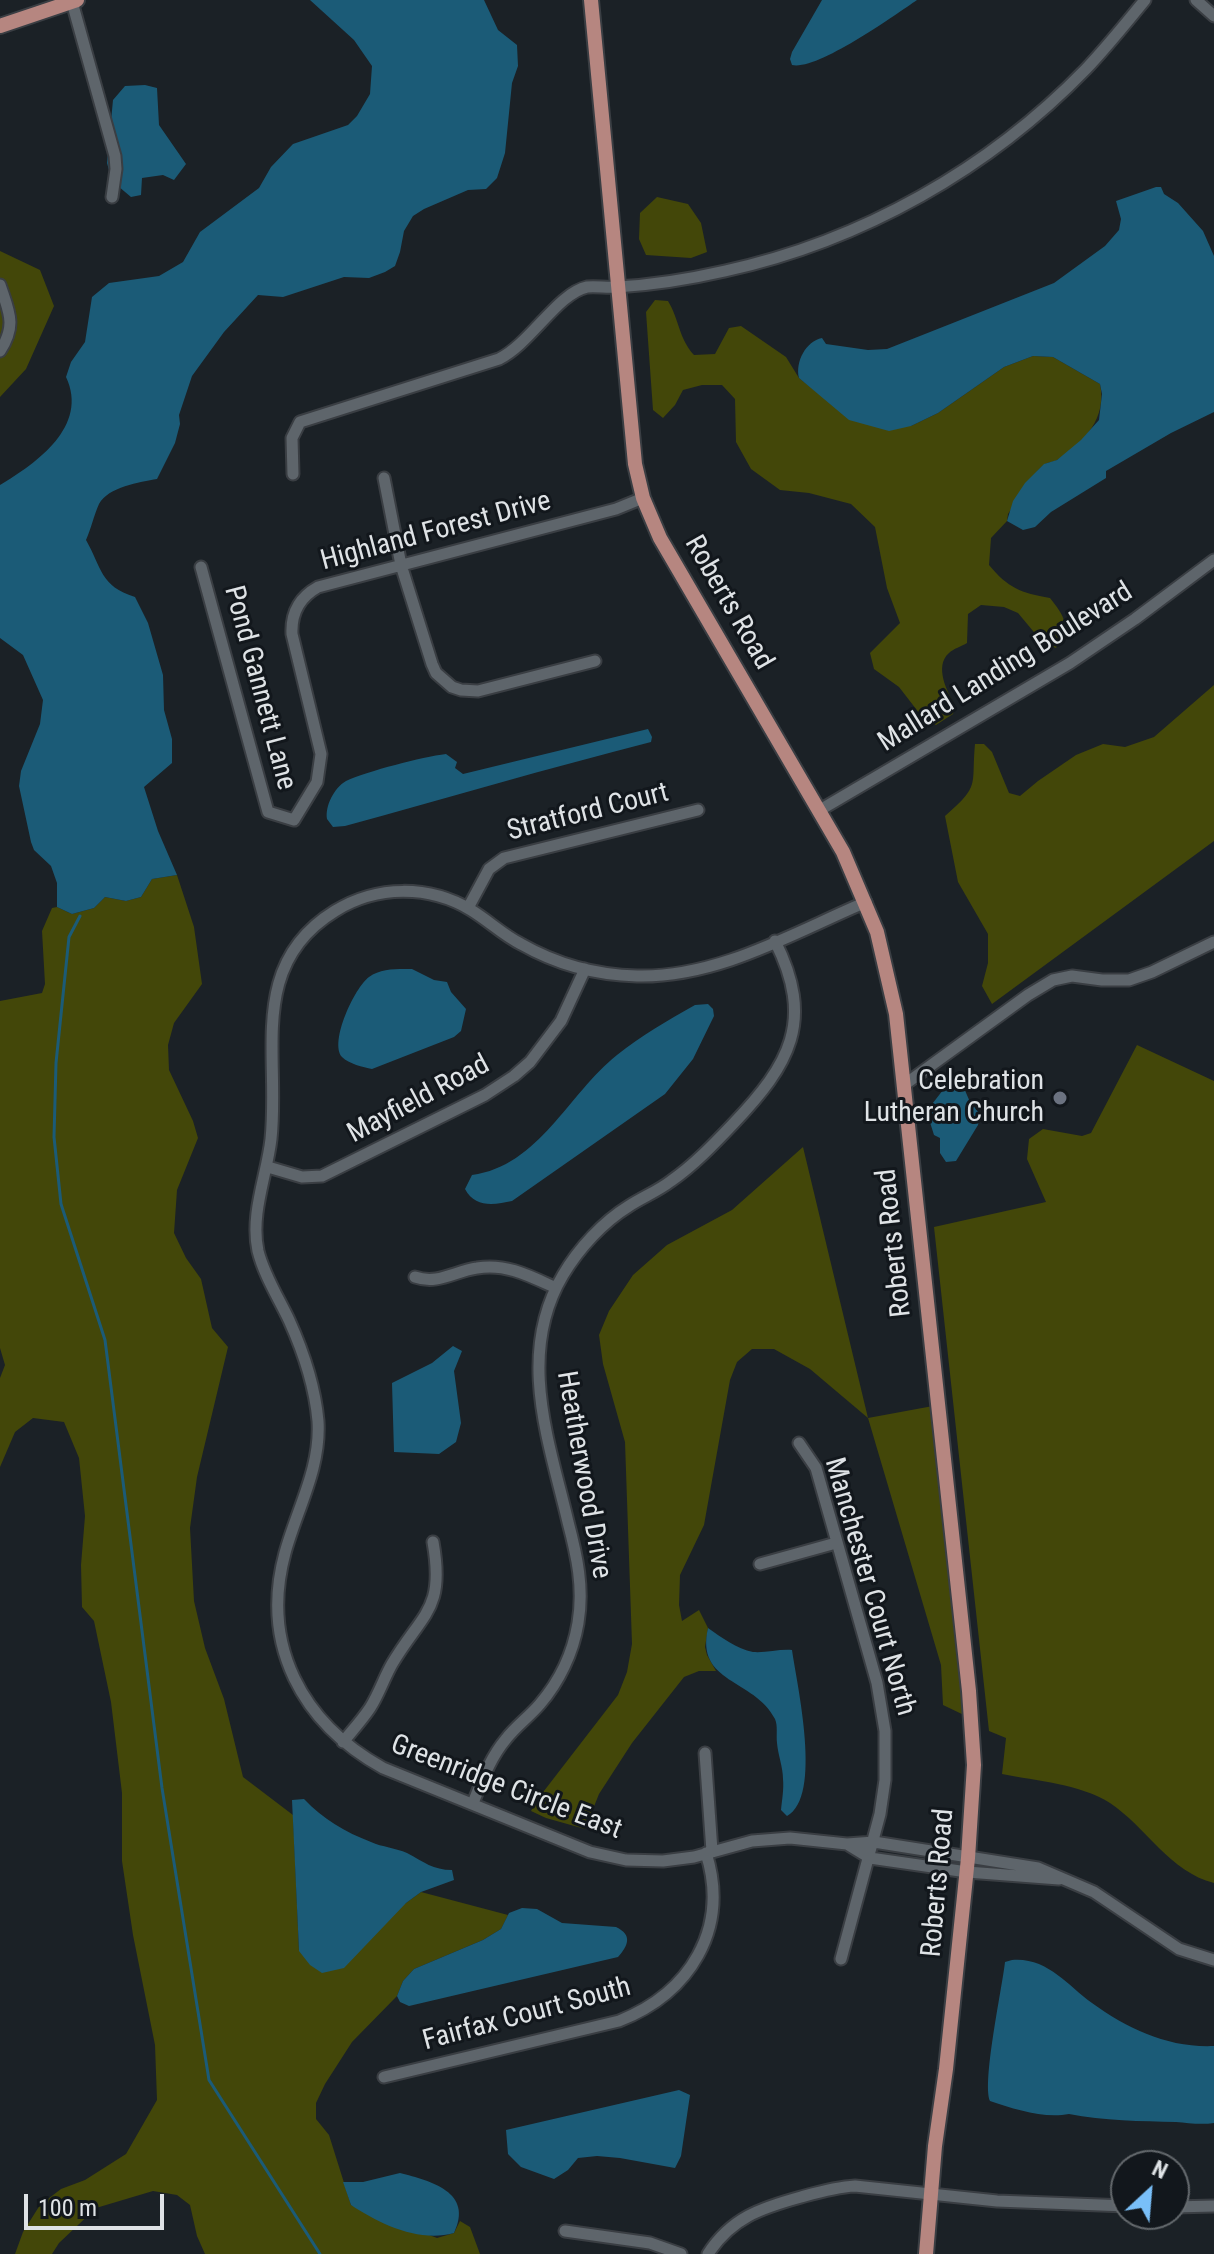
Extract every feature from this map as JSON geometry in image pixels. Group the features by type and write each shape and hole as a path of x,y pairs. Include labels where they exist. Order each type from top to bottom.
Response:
{"main road":[{"name":"Roberts Road","path":"591,0 635,464 643,498 660,538 843,852 866,902 894,1000 969,1691 974,1765 968,1865 926,2254"},
{"path":"0,26 75,1"}],"street":[{"path":"293,474 293,432 305,419 499,359 522,345 573,294 586,287 618,287 713,274 767,261 843,234 919,197 983,157 1043,109 1086,68 1145,0"},
{"path":"1196,0 1214,16"},
{"path":"75,1 115,156 112,197"},
{"path":"0,285 10,314 11,331 0,351"},
{"path":"384,478 401,565 432,664 436,673 452,687 478,691 595,661"},
{"name":"Highland Forest Drive","path":"277,817 294,820 310,796 321,767 320,741 292,634 297,607 303,597 318,587 616,509 643,498"},
{"name":"Mallard Landing Boulevard","path":"820,810 1070,663 1214,560"},
{"name":"Pond Gannett Lane","path":"201,567 268,812 277,817"},
{"name":"Stratford Court","path":"468,908 489,869 504,858 698,810"},
{"name":"Greenridge Circle East","path":"866,902 717,965 670,975 634,976 585,969 521,944 468,908 430,894 382,893 338,909 305,936 283,969 273,1000 273,1104 268,1167 256,1223 261,1263 303,1358 315,1402 318,1434 313,1470 281,1568 277,1600 280,1635 300,1691 312,1709 343,1742 383,1768 590,1852 608,1857 654,1861 769,1839 811,1839 847,1844 874,1842 968,1865"},
{"name":"Heatherwood Drive","path":"473,1803 495,1753 557,1681 569,1656 578,1624 581,1604 579,1566 538,1384 543,1328 556,1288 577,1254 594,1235 630,1205 684,1172 774,1078 789,1046 795,1013 790,976 775,941"},
{"path":"904,1085 1053,980 1072,976 1129,980 1214,942"},
{"name":"Mayfield Road","path":"268,1167 302,1177 322,1176 503,1084 530,1062 551,1037 571,1004 585,969"},
{"path":"415,1277 439,1280 476,1268 501,1267 524,1273 556,1288"},
{"name":"Manchester Court North","path":"799,1443 816,1468 877,1683 885,1731 885,1780 874,1842 841,1959"},
{"path":"343,1742 369,1709 395,1659 428,1612 437,1585 438,1567 433,1542"},
{"path":"760,1564 836,1543"},
{"name":"Fairfax Court South","path":"384,2077 619,2021 652,2006 683,1979 706,1937 712,1909 705,1753"},
{"name":"Greenridge Circle East","path":"847,1844 870,1858 968,1865"},
{"path":"968,1865 1068,1879 1104,1898 1164,1941 1195,1956 1214,1960"},
{"path":"708,2254 727,2229 750,2213 827,2190 855,2186 931,2195 1110,2205"},
{"path":"1190,2207 1214,2206"},
{"path":"565,2231 650,2243 681,2254"}],"shaded area":[{"path":"657,197 688,204 701,223 707,252 691,258 646,255 639,239 640,213"},
{"path":"0,251 40,270 54,306 26,369 0,397"},
{"path":"655,300 668,301 685,342 694,355 715,354 729,328 741,326 786,357 799,378 818,393 911,426 938,413 1004,367 1033,356 1053,357 1100,384 1100,408 1092,428 1067,453 1040,468 1008,514 1007,521 991,538 989,565 996,573 1016,588 1050,598 1059,611 1065,628 1056,648 1043,643 1018,613 1004,607 981,605 968,614 967,643 949,653 942,665 946,686 955,705 953,714 936,725 923,718 899,687 874,669 870,653 900,623 887,588 875,527 851,504 809,493 780,490 751,469 736,442 735,399 722,385 702,385 683,390 663,418 653,410 646,312"},
{"path":"1214,685 1214,841 992,1004 982,986 988,963 988,934 958,882 945,816 964,798 972,784 975,744 984,744 992,752 1009,793 1020,796 1076,755 1103,744 1125,747 1154,737"},
{"path":"177,875 194,927 202,984 174,1023 168,1045 169,1070 198,1138 177,1190 174,1233 201,1279 212,1328 228,1347 197,1477 190,1528 194,1601 205,1648 224,1699 243,1777 293,1815 299,1951 406,1903 421,1892 508,1915 501,1929 483,1940 414,1969 403,1981 397,1996 352,2042 316,2103 316,2119 329,2135 351,2205 437,2238 454,2233 460,2221 470,2227 480,2254 205,2254 190,2205 177,2195 153,2191 96,2208 59,2243 52,2254 15,2254 23,2232 40,2205 61,2189 85,2180 126,2154 157,2100 155,2045 122,1861 122,1793 111,1702 94,1621 82,1607 85,1516 79,1458 64,1422 33,1418 15,1432 0,1467 0,1378 5,1365 0,1348 0,1001 42,993 45,984 42,931 52,908 72,914 94,908 105,897 126,901 141,897 152,879"},
{"path":"1137,1045 1214,1081 1214,1883 1198,1877 1171,1859 1110,1803 1085,1791 1002,1774 1006,1738 989,1731 934,1227 1046,1202 1027,1159 1029,1139 1043,1129 1082,1136 1091,1133"},
{"path":"803,1147 868,1418 810,1369 774,1349 752,1349 737,1362 730,1380 704,1525 680,1575 682,1621 699,1610 708,1628 707,1655 716,1671 699,1671 684,1677 632,1743 599,1794 585,1829 546,1818 531,1811 618,1695 627,1672 632,1644 625,1442 603,1364 599,1335 609,1311 633,1275 667,1245 732,1210"},
{"path":"933,1406 966,1716 943,1705 941,1665 868,1418"}],"water":[{"path":"310,0 484,0 498,30 517,45 518,66 512,83 505,153 497,178 486,189 468,190 413,216 404,231 395,266 385,272 369,278 344,277 283,297 258,295 224,332 192,376 179,415 175,443 157,479 117,489 99,504 86,540 108,582 135,597 148,623 163,675 164,710 172,739 172,763 144,787 177,875 152,879 141,897 126,901 105,897 94,908 72,914 57,907 57,883 51,866 34,850 19,786 21,771 40,724 43,700 23,655 0,638 0,485 43,454 65,427 71,411 66,377 71,362 85,342 92,297 109,283 159,276 183,262 200,232 259,188 271,167 293,144 348,125 357,116 370,94 372,66 354,40"},
{"path":"822,0 917,0 837,51 804,65 792,65 792,52"},
{"path":"125,86 157,88 159,125 186,164 174,180 163,175 142,178 141,195 131,197 112,181 107,163 113,100"},
{"path":"1161,187 1164,194 1178,203 1203,231 1214,256 1214,412 1106,471 1106,478 1051,512 1035,527 1023,530 1007,521 1013,501 1044,464 1057,460 1099,420 1100,384 1053,357 1033,356 1004,367 938,413 911,426 889,431 849,420 799,378 803,353 816,340 822,338 826,344 868,350 887,349 1054,283 1105,246 1119,230 1121,219 1116,201"},
{"path":"648,729 651,742 345,826 333,827 327,819 329,803 342,784 381,769 446,754 457,762 455,768 463,774"},
{"path":"412,969 434,980 447,982 451,992 466,1009 461,1031 454,1037 372,1069 342,1057 339,1050 341,1028 363,983 379,972"},
{"path":"708,1004 714,1016 693,1059 665,1094 512,1201 486,1204 469,1195 465,1189 472,1175 495,1169 516,1158 551,1126 617,1055 695,1005"},
{"path":"957,1072 970,1102 980,1114 978,1125 956,1161 946,1162 940,1153 940,1138 934,1135 928,1116 929,1108"},
{"path":"453,1346 462,1351 454,1371 461,1423 456,1442 439,1454 394,1452 392,1383 432,1363"},
{"path":"708,1628 747,1650 792,1650 806,1764 804,1787 798,1805 787,1816 781,1810 783,1774 775,1719 754,1695 718,1671 710,1660 706,1646"},
{"path":"304,1799 343,1829 375,1844 407,1853 434,1867 452,1870 454,1880 421,1892 406,1903 344,1968 322,1973 310,1965 299,1951 292,1800"},
{"path":"522,1908 537,1909 562,1923 616,1927 627,1937 626,1945 618,1957 409,2006 400,2002 397,1996 403,1981 414,1969 483,1940 501,1929 509,1913"},
{"path":"1024,1960 1046,1968 1092,2003 1134,2029 1181,2044 1214,2046 1214,2123 1049,2115 990,2101 988,2091 993,2034 1005,1962"},
{"path":"679,2090 690,2095 681,2156 675,2168 597,2156 578,2158 568,2170 554,2179 521,2167 508,2154 506,2130"},
{"path":"400,2173 436,2185 454,2198 459,2219 454,2233 414,2234 387,2225 351,2205 343,2182 363,2182"}],"waterway":[{"path":"80,916 69,937 56,1063 54,1137 61,1204 105,1340 162,1788 209,2080 320,2254"}],"place":[{"name":"Celebration Lutheran Church","path":"1060,1098"}]}
